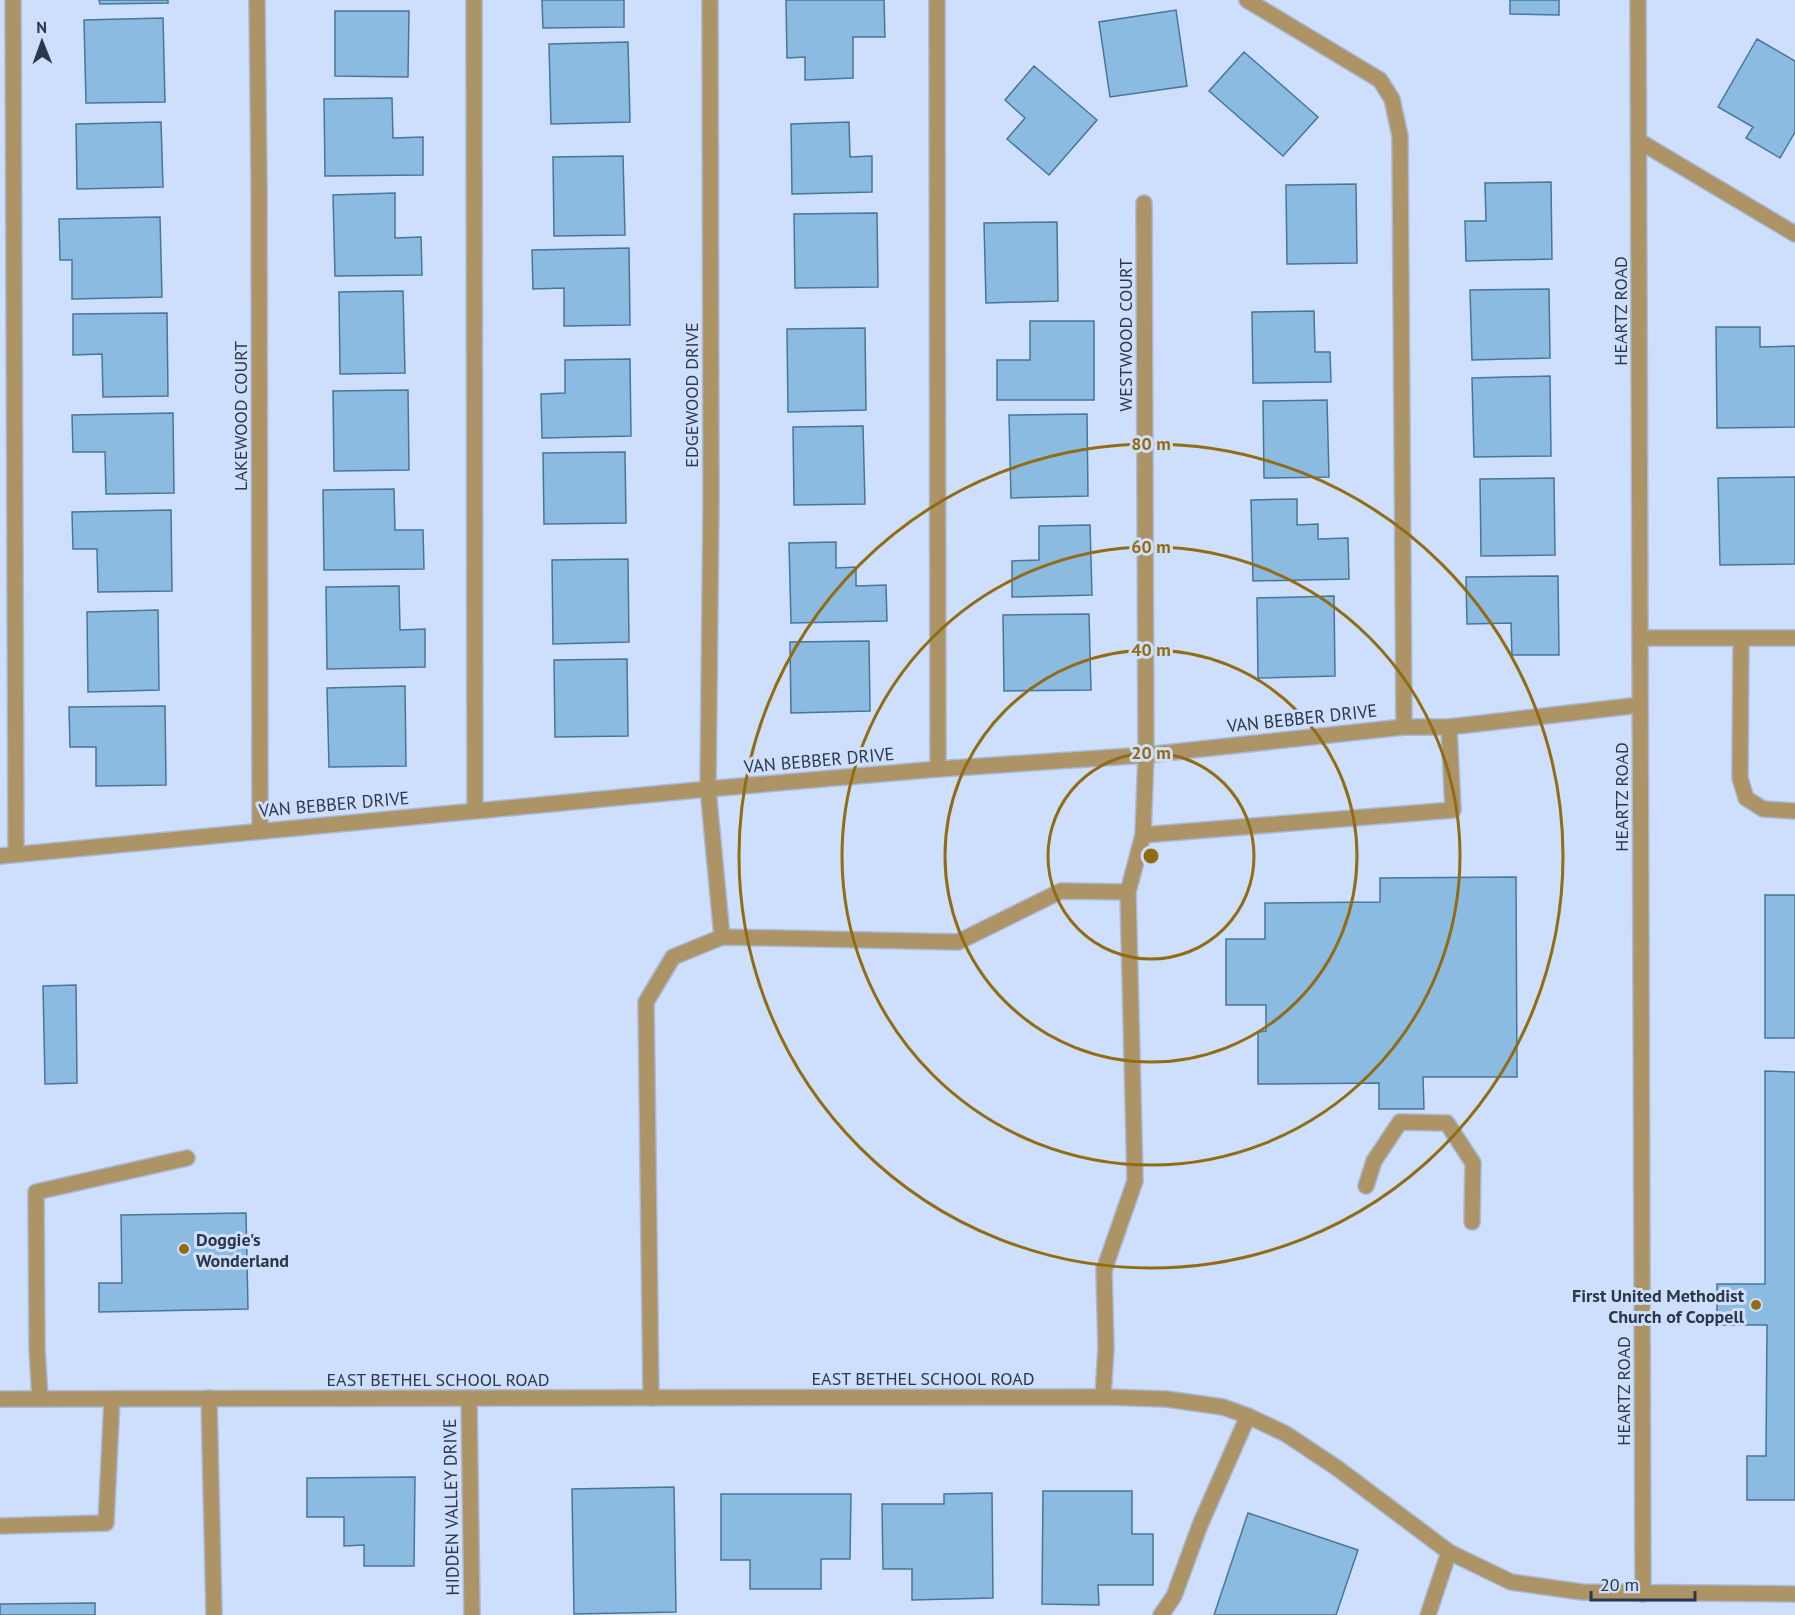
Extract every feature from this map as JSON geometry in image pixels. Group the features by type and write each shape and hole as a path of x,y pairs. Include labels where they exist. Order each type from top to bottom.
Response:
{"street":[{"path":"14,0 16,854"},
{"name":"LAKEWOOD COURT","path":"257,0 260,831"},
{"path":"474,0 475,811"},
{"name":"EDGEWOOD DRIVE","path":"710,0 711,514 708,789 722,937"},
{"path":"938,0 938,770"},
{"path":"1247,0 1380,80 1392,99 1400,136 1404,727"},
{"name":"HEARTZ ROAD","path":"1638,0 1643,1594"},
{"path":"1638,141 1795,234"},
{"name":"WESTWOOD COURT","path":"1103,1397 1106,1347 1104,1270 1135,1181 1128,892 1143,835 1146,755 1144,202"},
{"path":"1640,638 1795,638"},
{"path":"1741,638 1740,778 1746,798 1762,809 1795,812"},
{"name":"VAN BEBBER DRIVE","path":"0,856 708,789 1146,755 1404,727 1449,727 1640,705"},
{"path":"1143,835 1452,810 1449,727"},
{"path":"651,1398 646,1002 673,957 722,937 958,942 1060,891 1128,892"},
{"path":"1366,1186 1374,1161 1400,1122 1447,1123 1473,1163 1472,1222"},
{"path":"40,1399 37,1348 36,1192 187,1158"},
{"name":"EAST BETHEL SCHOOL ROAD","path":"0,1399 1103,1397 1166,1399 1223,1407 1286,1434 1337,1468 1449,1552 1511,1582 1582,1592 1795,1594"},
{"path":"209,1398 214,1615"},
{"name":"HIDDEN VALLEY DRIVE","path":"469,1398 472,1615"},
{"path":"0,1526 106,1523 112,1399"},
{"path":"1161,1615 1174,1596 1200,1525 1248,1416"},
{"path":"1428,1615 1449,1552"}],"building":[{"path":"99,0 168,0 168,3 100,4"},
{"path":"542,0 624,0 624,27 543,28"},
{"path":"786,0 884,0 885,37 853,37 853,78 805,80 805,57 787,58"},
{"path":"1510,0 1559,0 1559,15 1510,14"},
{"path":"1176,10 1187,86 1110,97 1099,22"},
{"path":"335,11 409,11 408,77 335,76"},
{"path":"163,18 165,102 86,103 84,20"},
{"path":"1757,39 1795,61 1795,132 1780,158 1746,138 1753,127 1718,107"},
{"path":"628,42 630,122 551,124 549,44"},
{"path":"1244,52 1318,117 1283,156 1209,91"},
{"path":"1034,66 1097,120 1049,175 1007,139 1025,118 1005,100"},
{"path":"392,98 393,138 423,137 423,175 325,176 324,99"},
{"path":"161,122 163,187 77,189 76,124"},
{"path":"849,122 850,157 872,156 872,192 792,194 791,124"},
{"path":"623,156 625,235 554,236 553,157"},
{"path":"1551,182 1552,259 1466,261 1465,221 1486,221 1485,183"},
{"path":"1356,184 1357,263 1287,264 1286,185"},
{"path":"395,193 395,238 421,237 422,275 335,276 333,195"},
{"path":"877,213 878,287 795,288 794,214"},
{"path":"160,217 162,297 72,299 72,260 60,260 59,219"},
{"path":"1057,222 1058,301 986,303 984,223"},
{"path":"629,248 630,325 564,326 564,288 533,289 532,250"},
{"path":"1549,289 1550,358 1472,360 1470,290"},
{"path":"403,291 405,373 340,374 339,292"},
{"path":"1314,311 1315,352 1330,352 1331,382 1253,383 1252,312"},
{"path":"167,313 168,396 103,397 102,354 73,355 73,314"},
{"path":"1030,321 1094,321 1094,400 997,400 997,360 1030,360"},
{"path":"1716,327 1760,327 1760,347 1795,346 1795,427 1717,428"},
{"path":"865,328 866,410 788,412 787,329"},
{"path":"630,359 631,436 542,438 541,394 565,393 565,360"},
{"path":"1550,376 1551,456 1474,457 1472,378"},
{"path":"408,390 409,470 334,471 333,391"},
{"path":"1327,400 1329,477 1264,478 1263,401"},
{"path":"173,413 174,493 106,494 105,452 73,452 72,415"},
{"path":"1087,414 1088,496 1011,498 1009,415"},
{"path":"863,426 865,504 794,505 793,427"},
{"path":"625,452 626,523 544,524 543,453"},
{"path":"1795,477 1795,564 1720,565 1718,478"},
{"path":"1554,478 1555,555 1481,556 1480,479"},
{"path":"394,489 395,530 423,530 424,569 324,570 323,490"},
{"path":"1297,499 1297,525 1318,524 1318,539 1348,538 1349,579 1253,581 1251,500"},
{"path":"171,510 172,591 98,592 97,549 73,549 72,512"},
{"path":"1090,525 1092,595 1012,597 1012,561 1039,560 1039,526"},
{"path":"836,542 836,568 856,567 856,586 886,585 887,621 791,623 789,543"},
{"path":"628,559 629,642 553,644 552,560"},
{"path":"1558,576 1559,655 1512,655 1511,623 1467,624 1466,577"},
{"path":"399,586 400,630 425,629 425,667 327,669 326,587"},
{"path":"1334,596 1335,676 1258,678 1257,598"},
{"path":"158,610 159,690 88,692 87,612"},
{"path":"1089,614 1091,690 1004,691 1003,615"},
{"path":"869,641 870,711 791,713 790,642"},
{"path":"627,659 628,736 555,737 554,660"},
{"path":"405,686 406,766 329,767 327,688"},
{"path":"165,706 166,785 96,786 96,747 70,747 69,707"},
{"path":"1516,877 1517,1077 1423,1077 1424,1109 1379,1109 1379,1083 1258,1084 1258,1032 1266,1031 1266,1005 1226,1005 1226,939 1265,939 1265,903 1380,902 1380,878"},
{"path":"1765,895 1795,895 1795,1038 1765,1038"},
{"path":"76,985 77,1083 45,1084 43,986"},
{"name":"First United Methodist Church of Coppell","path":"1765,1071 1795,1072 1795,1500 1747,1500 1747,1456 1766,1456 1767,1325 1717,1325 1717,1284 1765,1284"},
{"name":"Doggie's Wonderland","path":"246,1213 248,1309 99,1312 99,1283 122,1283 121,1215"},
{"path":"415,1477 414,1566 364,1566 364,1545 344,1546 344,1517 307,1517 307,1478"},
{"path":"674,1487 676,1612 574,1614 572,1489"},
{"path":"1043,1491 1132,1491 1132,1534 1153,1534 1153,1585 1098,1585 1099,1605 1042,1604"},
{"path":"992,1493 993,1598 912,1600 912,1569 883,1569 882,1504 944,1504 944,1494"},
{"path":"721,1494 851,1494 850,1559 821,1559 821,1589 750,1589 750,1560 721,1560"},
{"path":"1248,1513 1358,1550 1336,1615 1214,1615"},
{"path":"95,1603 95,1615 0,1615 0,1604"}],"place":[{"name":"Doggie's Wonderland","path":"184,1249"},
{"name":"First United Methodist Church of Coppell","path":"1756,1305"}]}
